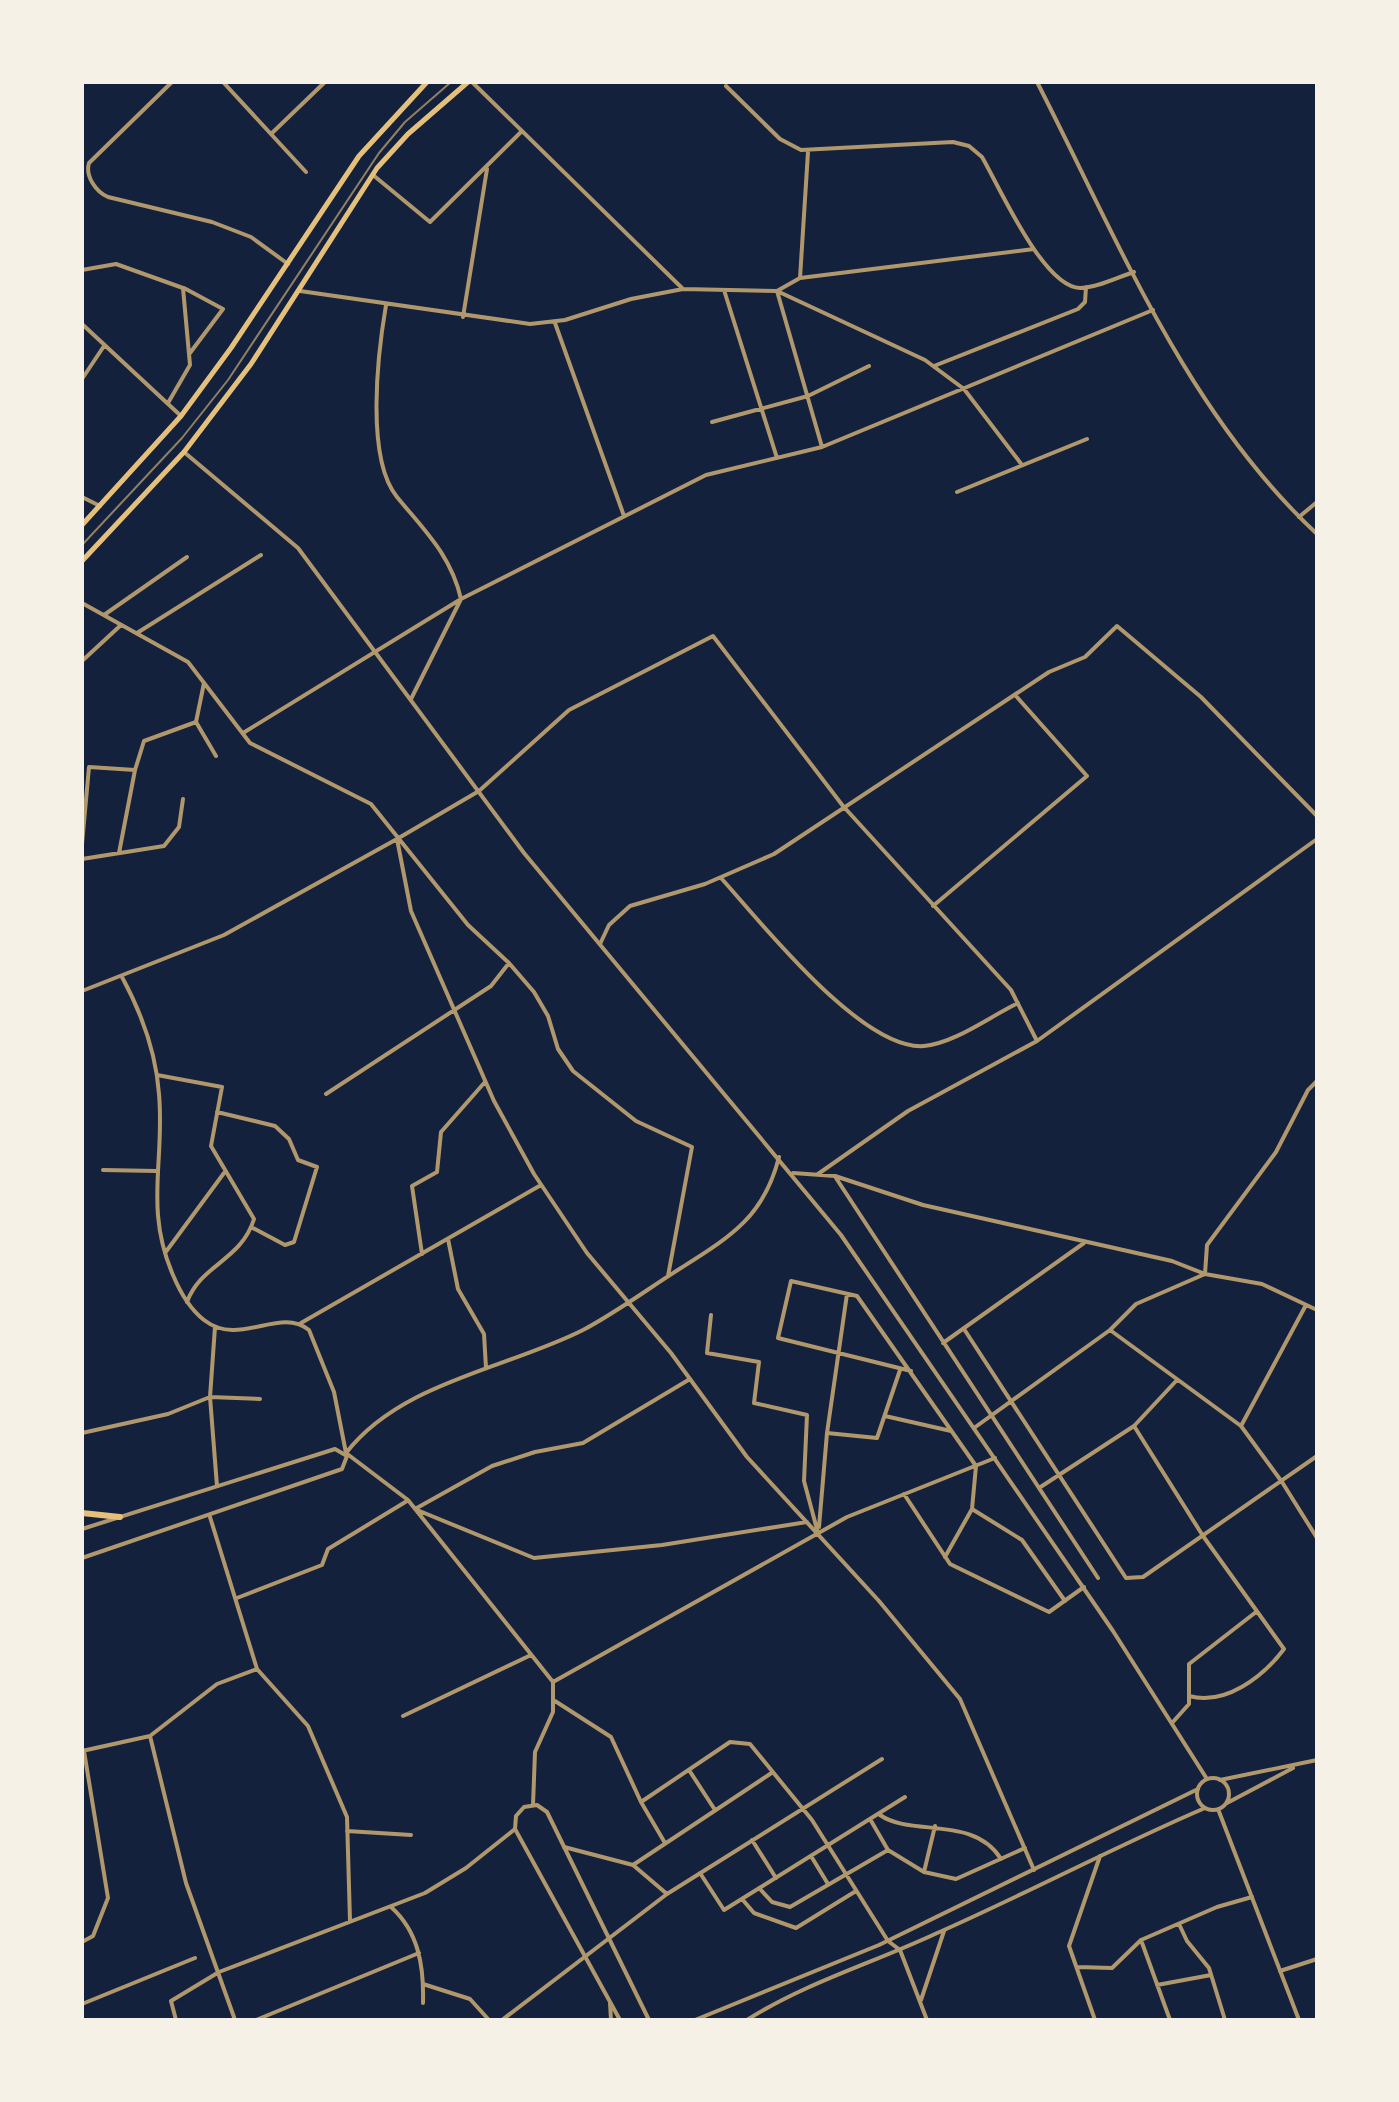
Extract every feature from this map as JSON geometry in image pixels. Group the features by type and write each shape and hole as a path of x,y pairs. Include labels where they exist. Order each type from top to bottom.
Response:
{"main road":[{"path":"82,525 181,416 288,264 359,156 427,82"},
{"path":"82,561 184,452 251,364 373,175 408,134 470,82"},
{"path":"82,1513 120,1517"}],"street":[{"path":"172,82 89,163 87,171 96,189 108,197 212,222 251,237 288,264"},
{"path":"223,82 306,172"},
{"path":"228,87 233,82"},
{"path":"271,134 325,82"},
{"path":"470,82 683,289"},
{"path":"1037,82 1153,310 1210,407 1299,517 1317,534"},
{"path":"726,86 780,139 808,151 964,143 982,157 1034,249 1066,282 1086,287 1134,272"},
{"path":"373,175 430,222 522,131"},
{"path":"800,278 808,151"},
{"path":"463,317 487,167"},
{"path":"777,291 800,278 1034,249"},
{"path":"82,270 116,264 183,288 223,309 189,355"},
{"path":"934,366 1078,309 1085,302 1086,287"},
{"path":"168,403 190,365 183,288"},
{"path":"300,291 518,324 555,322 641,296 683,289 777,291 818,307 934,366 964,389 1022,465"},
{"path":"724,290 777,458"},
{"path":"777,291 822,447"},
{"path":"386,305 378,370 382,466 397,497 444,554 461,599 411,699"},
{"path":"243,733 461,599 706,475 822,447 1153,310"},
{"path":"555,322 624,516"},
{"path":"82,324 181,416"},
{"path":"82,379 104,346"},
{"path":"712,422 808,396 869,366"},
{"path":"957,492 1087,439"},
{"path":"184,452 298,548 524,853 793,1173 841,1235 1084,1587 1207,1779"},
{"path":"82,497 100,506"},
{"path":"1299,517 1317,502"},
{"path":"136,634 261,555"},
{"path":"104,615 187,557"},
{"path":"82,603 188,662 250,743 371,804 468,925 509,963 539,1000 558,1049 573,1071 636,1121 692,1147 668,1276"},
{"path":"82,661 121,625"},
{"path":"600,944 609,925 630,906 721,878 774,854 1049,672 1085,657 1117,626 1201,697 1317,816"},
{"path":"82,991 224,935 397,839 479,791 569,710 713,636 843,806 1011,990 1037,1041"},
{"path":"204,683 196,722 216,756"},
{"path":"933,906 1087,776 1016,696"},
{"path":"119,853 135,770 144,741 196,722"},
{"path":"82,844 89,767 135,770"},
{"path":"82,859 154,850 169,843 179,827 183,799"},
{"path":"397,839 411,911 485,1082 541,1185 626,1302 690,1379 747,1457 818,1533 960,1699 1034,1870"},
{"path":"818,1174 908,1111 1037,1041 1317,839"},
{"path":"721,878 816,981 859,1021 894,1040 919,1046 938,1044 1018,1003"},
{"path":"326,1094 496,982 509,963"},
{"path":"82,1558 210,1517 342,1469 348,1462 334,1392 315,1339 300,1324 292,1321 239,1331 215,1327 187,1302 165,1253 156,1219 160,1120 157,1075 144,1025 122,977"},
{"path":"157,1075 222,1087 211,1146 224,1173 254,1219 233,1255 199,1280 187,1302"},
{"path":"1205,1274 1207,1245 1276,1152 1308,1090 1317,1081"},
{"path":"422,1254 412,1186 437,1172 441,1132 485,1082"},
{"path":"217,1112 275,1126 289,1139 298,1160 317,1167 294,1242 285,1245 251,1227"},
{"path":"346,1453 359,1435 390,1413 582,1330 741,1228 767,1191 779,1157"},
{"path":"103,1170 156,1171"},
{"path":"165,1253 224,1173"},
{"path":"793,1173 835,1176 923,1205 1172,1261 1205,1274 1262,1284 1317,1310"},
{"path":"835,1176 1098,1578"},
{"path":"300,1324 541,1185"},
{"path":"448,1239 458,1289 484,1334 486,1369"},
{"path":"943,1343 1084,1243"},
{"path":"974,1428 1110,1330 1136,1304 1205,1274"},
{"path":"911,1371 778,1338 791,1281 857,1296 911,1371 976,1466 972,1509 945,1557"},
{"path":"818,1533 827,1433 847,1294"},
{"path":"1241,1426 1306,1305"},
{"path":"711,1315 707,1353 759,1362 754,1403 807,1415 804,1481 818,1533"},
{"path":"215,1327 210,1397 217,1486"},
{"path":"964,1329 1126,1578 1143,1577 1317,1456"},
{"path":"1110,1330 1241,1426 1282,1482 1317,1538"},
{"path":"827,1433 877,1438 900,1369"},
{"path":"415,1509 492,1466 535,1452 583,1443 690,1379"},
{"path":"1039,1488 1134,1426 1177,1380"},
{"path":"82,1433 168,1414 210,1397 260,1399"},
{"path":"884,1416 953,1432"},
{"path":"1134,1426 1203,1536 1284,1649 1274,1663 1229,1695 1206,1701 1189,1696"},
{"path":"82,1529 335,1449 346,1453 408,1500 553,1682 555,1701 535,1752 533,1805"},
{"path":"553,1682 847,1517 995,1458"},
{"path":"904,1494 950,1564 1049,1612 1084,1587"},
{"path":"237,1598 322,1565 328,1549 408,1500"},
{"path":"415,1509 534,1558 662,1545 807,1522"},
{"path":"972,1509 1022,1540 1065,1601"},
{"path":"210,1517 257,1669 308,1726 347,1817 350,1921"},
{"path":"1172,1723 1189,1704 1189,1664 1256,1612"},
{"path":"403,1716 531,1655"},
{"path":"82,1942 93,1936 108,1898 83,1751 150,1736 217,1684 257,1669"},
{"path":"555,1701 611,1737 641,1802 665,1843"},
{"path":"150,1736 186,1883 235,2020"},
{"path":"641,1802 726,1744 739,1741 753,1747 803,1808 888,1941 900,1950 927,2020"},
{"path":"502,2020 667,1894 882,1759"},
{"path":"1207,1779 1220,1780 1317,1760"},
{"path":"747,2020 792,1995 944,1931 1100,1854 1205,1808 1218,1809 1299,1765"},
{"path":"689,1770 715,1810"},
{"path":"633,1865 773,1772"},
{"path":"695,2020 888,1941 1198,1789 1207,1779"},
{"path":"1220,1780 1228,1790 1226,1803"},
{"path":"1198,1789 1199,1802 1205,1808"},
{"path":"700,1873 724,1910 905,1797"},
{"path":"533,1805 518,1812 515,1829 620,2020"},
{"path":"533,1805 547,1812 649,2020"},
{"path":"1218,1809 1299,2020"},
{"path":"879,1814 888,1820 935,1826 985,1842 1001,1859"},
{"path":"870,1819 888,1850 924,1872 956,1879 1025,1848"},
{"path":"924,1872 935,1826"},
{"path":"176,2020 171,2001 219,1972 391,1907 445,1881 515,1829"},
{"path":"347,1831 411,1835"},
{"path":"752,1840 776,1878"},
{"path":"564,1847 633,1865 667,1894"},
{"path":"759,1888 772,1902 790,1907 888,1850"},
{"path":"1095,2020 1069,1946 1100,1854"},
{"path":"811,1856 828,1884"},
{"path":"742,1899 754,1913 796,1928 856,1891"},
{"path":"1077,1967 1106,1969 1116,1966 1141,1940 1252,1897"},
{"path":"391,1907 410,1929 419,1953 423,2003"},
{"path":"1179,1924 1211,1975 1225,2020"},
{"path":"920,2003 944,1931"},
{"path":"1141,1940 1170,2020"},
{"path":"256,2020 419,1953"},
{"path":"82,2004 195,1958"},
{"path":"1280,1971 1317,1959"},
{"path":"1157,1985 1211,1975"},
{"path":"423,1984 470,1999 489,2020"},
{"path":"610,2000 611,2020"}],"tram line":[{"path":"82,545 182,438 228,380 379,153 405,122 451,82"}]}
